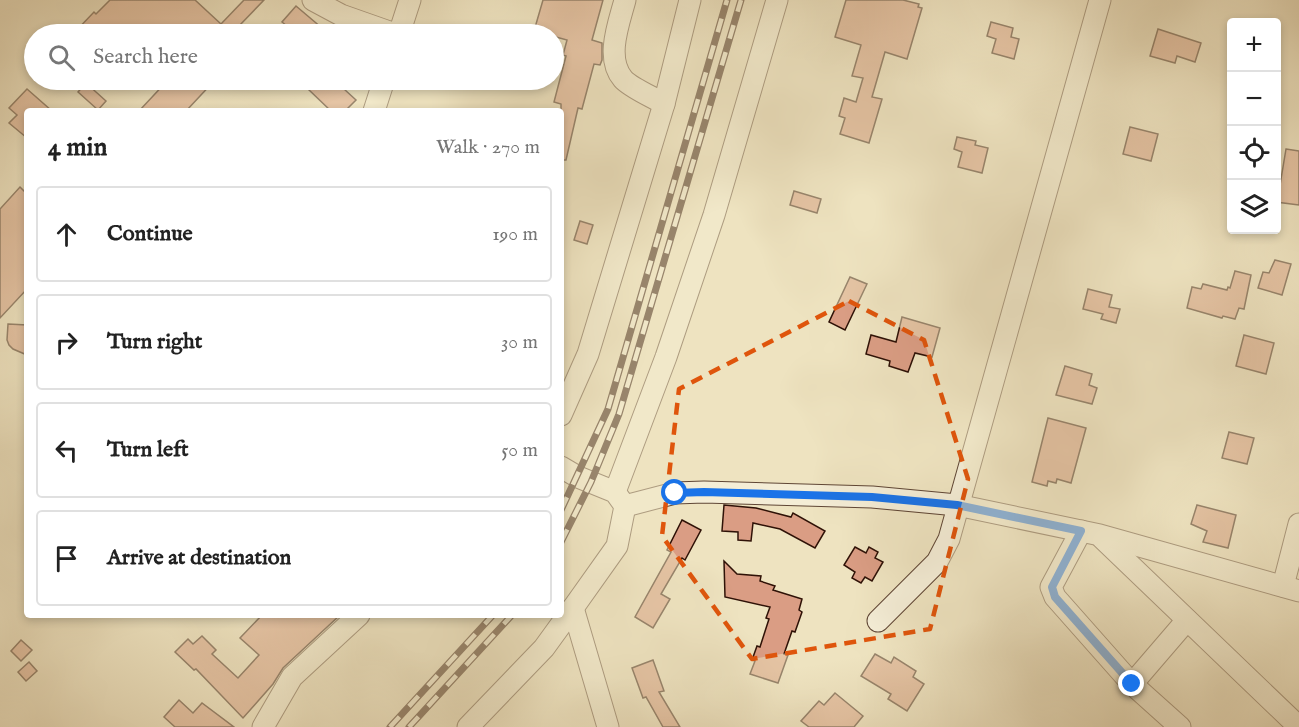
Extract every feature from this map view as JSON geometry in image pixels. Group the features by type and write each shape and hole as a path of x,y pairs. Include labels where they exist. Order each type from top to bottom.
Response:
{"street":[{"path":"313,0 341,15 368,24"},
{"path":"401,24 410,0"},
{"path":"625,0 615,40 615,65 623,80 664,104"},
{"path":"564,408 588,354 664,104 690,0"},
{"path":"468,727 544,648 617,546 620,499 714,215 777,0"},
{"path":"878,621 936,562 949,539 1100,0"},
{"path":"375,108 381,90"},
{"path":"564,469 620,499 704,492 872,497 957,505 1090,533 1291,589 1299,524"},
{"path":"1090,533 1187,620 1299,727"},
{"path":"1090,533 1052,587 1055,597 1132,684 1180,727"},
{"path":"573,608 608,727"},
{"path":"263,727 292,677 356,618"},
{"path":"1132,684 1187,620"}],"highlighted area":[{"path":"849,301 924,340 968,479 930,629 752,659 662,536 679,389"}],"building":[{"path":"110,0 195,0 221,24 83,24 94,12 96,14"},
{"path":"244,0 264,0 241,24 221,24"},
{"path":"543,0 603,0 592,40 602,43 602,60 600,65 594,64 582,109 578,108 566,160 564,160 564,108 561,108 561,104 554,102 557,90 564,90 566,56 564,51 567,40 564,39 564,24 536,24"},
{"path":"846,0 903,0 919,4 918,7 922,8 907,59 885,52 872,97 882,99 869,143 840,134 845,118 839,116 844,98 856,102 863,78 852,76 861,45 835,37"},
{"path":"296,6 317,24 284,24 282,22"},
{"path":"991,22 1013,28 1011,37 1019,39 1014,59 992,53 996,39 987,36"},
{"path":"1158,29 1201,43 1195,62 1177,56 1175,63 1150,56"},
{"path":"28,90 49,108 24,108 24,136 9,123 17,115 9,108"},
{"path":"94,90 106,101 100,108 96,108 78,92"},
{"path":"159,90 206,90 189,108 142,108"},
{"path":"309,90 345,90 356,100 348,108 328,108"},
{"path":"1130,127 1158,134 1151,161 1123,154"},
{"path":"957,137 976,141 975,145 988,148 982,173 958,167 962,152 954,149"},
{"path":"1286,149 1299,151 1299,205 1281,203 1281,179"},
{"path":"20,187 24,191 24,292 0,318 0,209"},
{"path":"794,191 821,199 817,213 790,205"},
{"path":"580,221 593,225 587,244 574,240"},
{"path":"1275,260 1291,264 1282,295 1258,288 1263,272 1269,273"},
{"path":"1235,271 1251,275 1244,309 1239,308 1235,319 1223,316 1222,318 1187,308 1192,287 1201,289 1203,284 1227,290 1228,287 1230,288"},
{"path":"850,277 867,284 845,330 829,322"},
{"path":"1088,289 1112,295 1109,307 1120,309 1116,323 1101,319 1103,314 1083,309"},
{"path":"902,317 940,328 932,357 915,353 908,372 889,366 890,361 866,354 871,335 896,342"},
{"path":"8,324 24,325 24,354 13,349 7,340"},
{"path":"1244,335 1274,343 1266,374 1236,366"},
{"path":"1065,366 1092,374 1089,385 1097,388 1092,404 1056,395"},
{"path":"1048,418 1086,428 1071,483 1057,479 1056,483 1048,481 1047,486 1032,482"},
{"path":"1229,432 1254,438 1247,464 1222,458"},
{"path":"724,505 756,508 791,517 793,513 825,531 815,548 780,529 753,523 751,541 738,540 738,532 722,531"},
{"path":"1197,505 1236,515 1228,548 1203,542 1207,531 1191,524"},
{"path":"682,520 701,530 685,560 682,558 661,594 670,599 653,628 635,617 671,552 667,550"},
{"path":"855,547 866,553 869,547 878,552 875,558 883,562 872,581 865,577 861,583 852,578 855,572 844,565"},
{"path":"724,561 737,574 761,576 760,581 775,586 773,590 802,599 799,610 802,612 784,654 788,655 778,683 750,674 755,661 752,660 757,646 760,647 769,619 766,618 770,607 725,597"},
{"path":"259,618 337,618 283,668 273,684 243,718 196,669 194,670 175,652 188,639 193,644 202,636 216,650 212,654 238,678 259,655 240,638"},
{"path":"21,640 32,650 21,661 11,651"},
{"path":"875,654 891,663 894,657 916,671 913,677 924,684 907,711 888,699 891,694 861,676"},
{"path":"653,660 664,691 659,692 680,727 663,727 646,697 643,698 632,668"},
{"path":"29,662 37,671 26,681 18,672"},
{"path":"835,693 863,716 854,727 809,727 801,721 819,701 824,705"},
{"path":"179,700 193,713 202,703 234,727 175,727 164,717"}],"railway":[{"path":"564,504 608,409 727,0"},
{"path":"564,536 591,482 619,414 741,0"},
{"path":"390,727 490,618"},
{"path":"409,727 509,618"}],"route":[{"path":"675,493 872,497 957,505 1081,531 1057,574 1052,587 1055,597 1132,684"}]}
